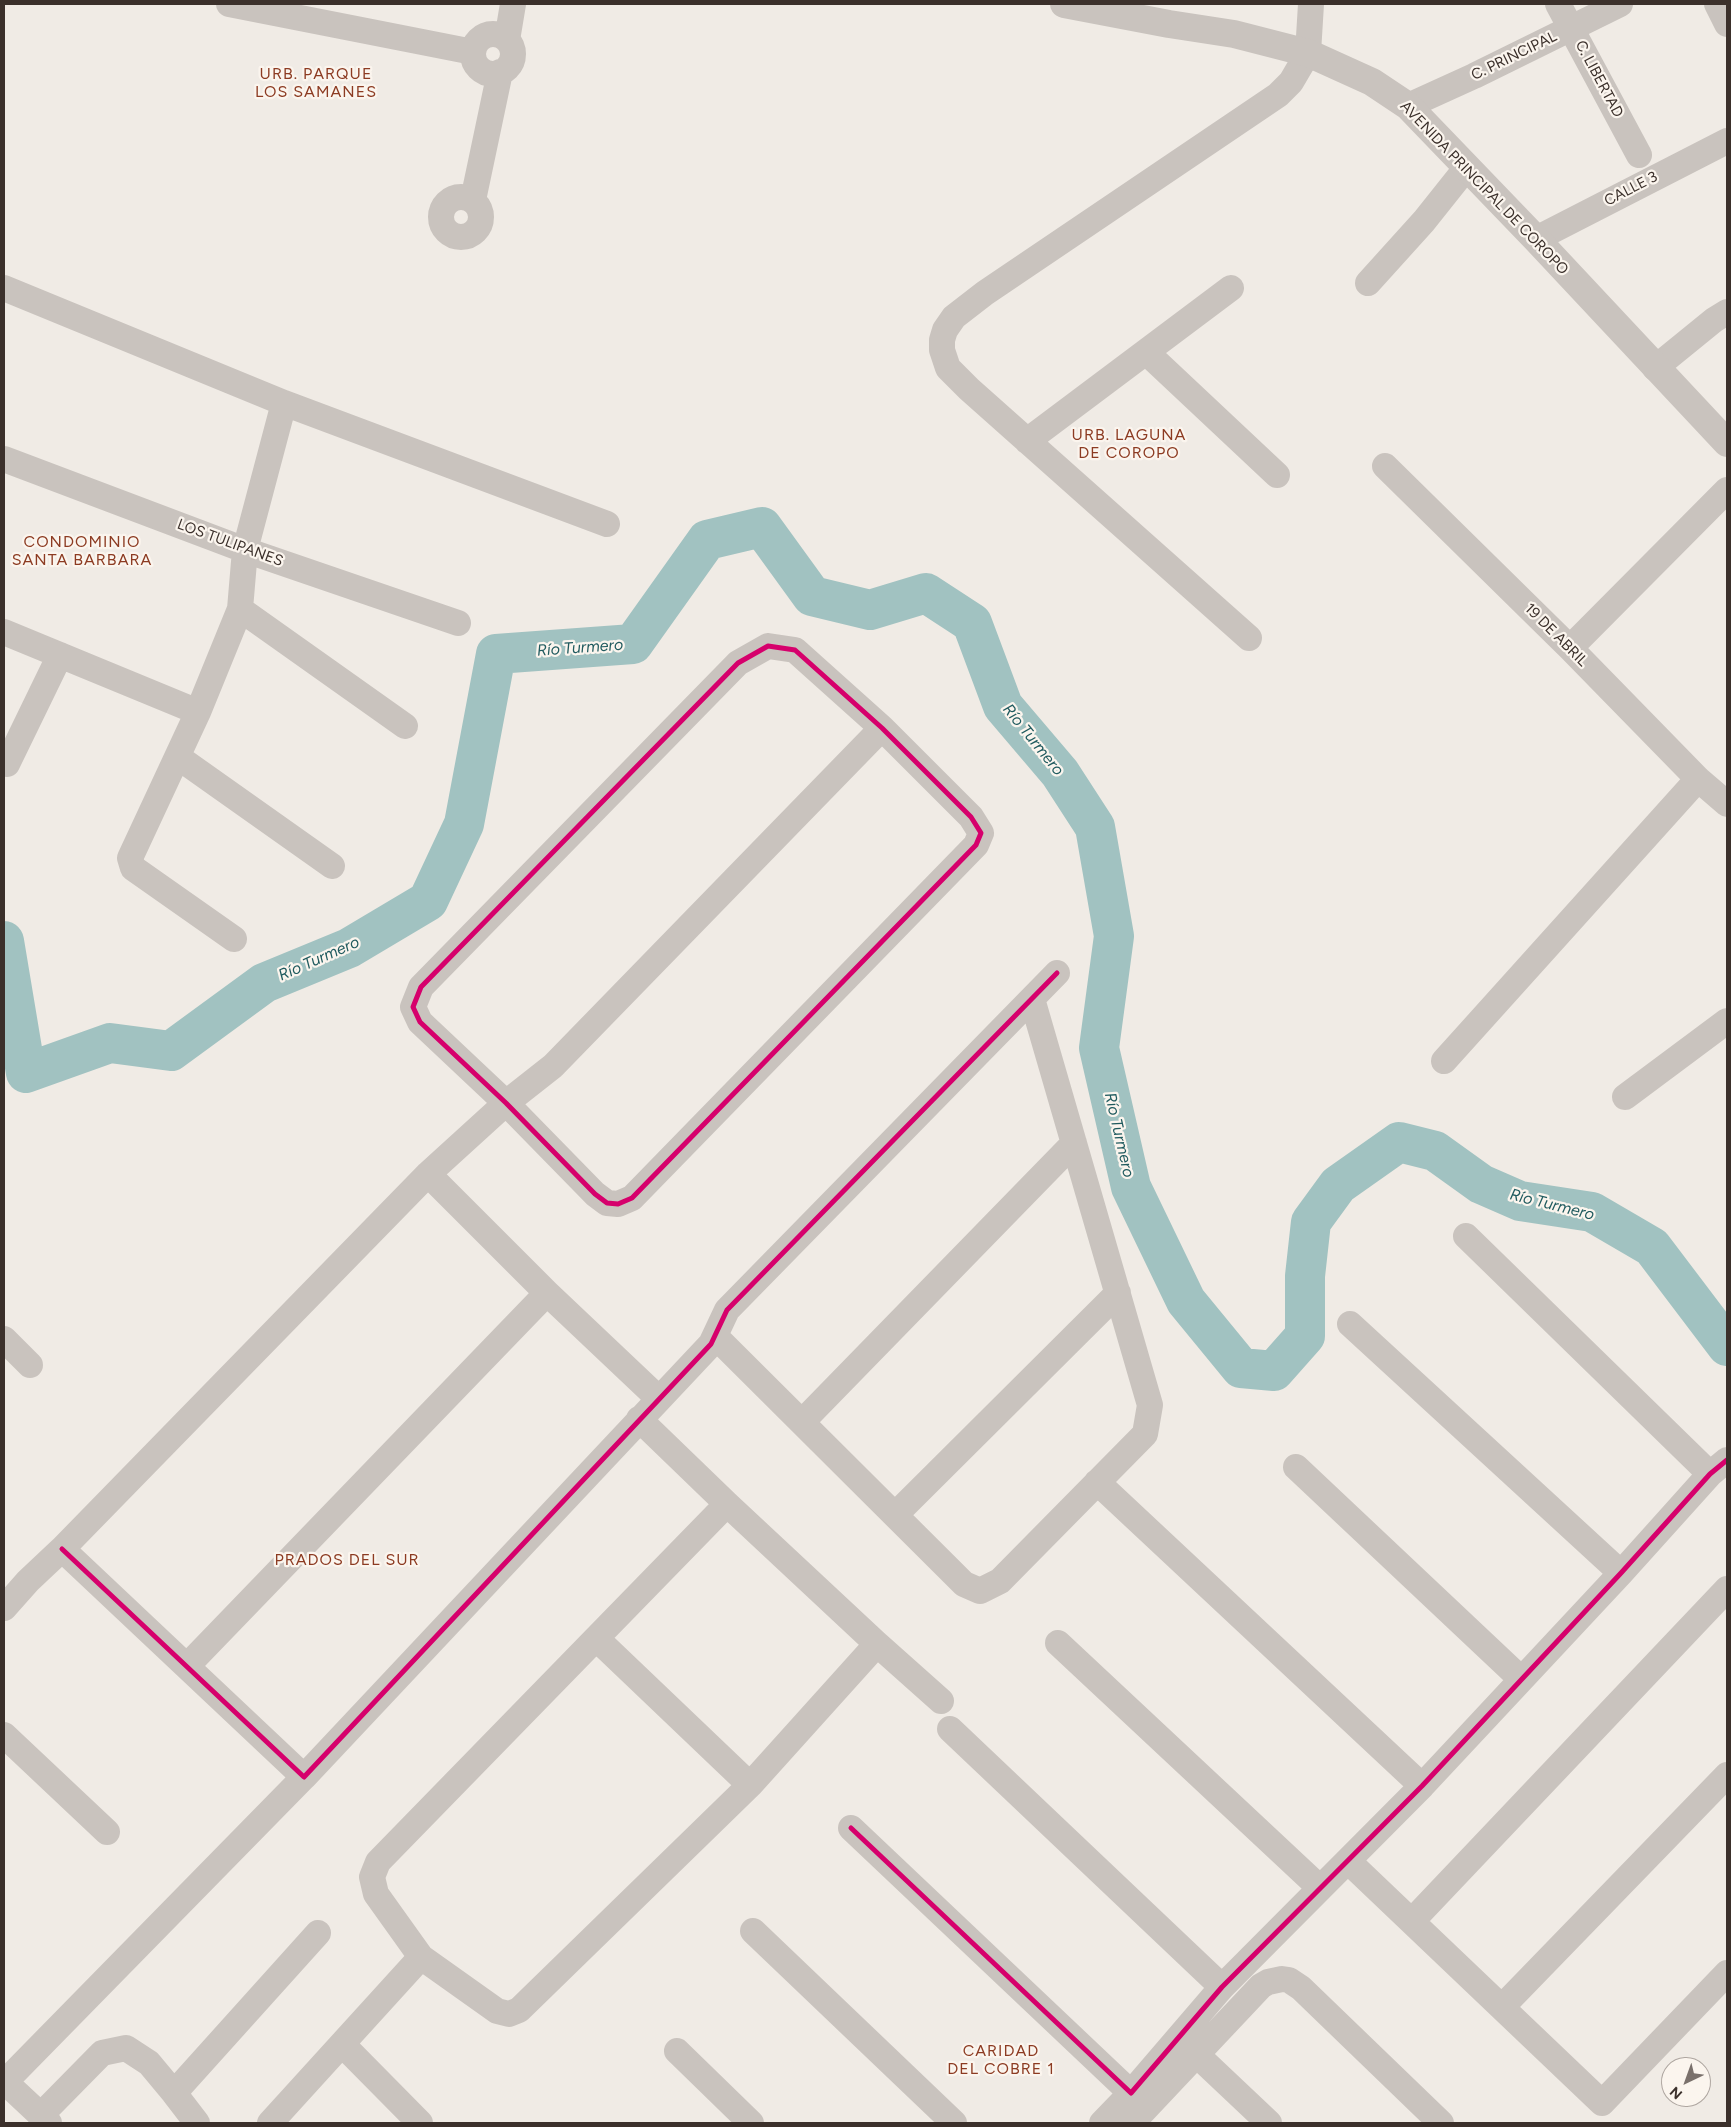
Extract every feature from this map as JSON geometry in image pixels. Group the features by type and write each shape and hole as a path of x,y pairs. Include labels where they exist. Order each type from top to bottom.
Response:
{"street":[{"path":"229,4 506,69 513,52 500,37 498,4"},
{"path":"500,37 513,4"},
{"name":"AVENIDA PRINCIPAL DE COROPO","path":"1064,4 1234,34 1308,53 1372,82 1408,106 1468,167 1727,443"},
{"path":"1249,638 1027,441 948,368 942,350 942,340 949,323 985,293 1278,95 1291,82 1308,53 1311,4"},
{"name":"C. LIBERTAD","path":"1558,4 1639,155"},
{"name":"C. PRINCIPAL","path":"1408,106 1620,4"},
{"path":"1717,4 1727,24"},
{"path":"466,198 485,65 474,45 485,35 500,37"},
{"name":"CALLE 3","path":"1536,239 1727,140"},
{"path":"1368,283 1424,221 1468,167"},
{"path":"4,288 284,402 607,524"},
{"path":"1027,441 1231,288"},
{"path":"1655,368 1714,320 1727,312"},
{"path":"1146,352 1277,476"},
{"path":"234,938 134,868 130,858 198,712 240,609 245,550 284,402"},
{"name":"LOS TULIPANES","path":"4,459 245,550 458,623"},
{"name":"19 DE ABRIL","path":"1385,466 1570,648 1698,779 1727,804"},
{"path":"1570,648 1727,490"},
{"path":"240,609 405,726"},
{"path":"4,632 198,712"},
{"path":"768,646 795,650 882,728 971,817 982,833 976,845 632,1198 618,1204 608,1203 595,1194 506,1103 420,1022 413,1007 421,986 738,663 768,646"},
{"path":"6,764 60,654"},
{"path":"4,1608 28,1581 62,1549 428,1174 506,1103 553,1066 882,728"},
{"path":"178,756 332,866"},
{"path":"1444,1061 1698,779"},
{"path":"197,2123 149,2063 126,2048 102,2053 44,2119 4,2082 304,1777 658,1398 711,1344 727,1310 1057,973"},
{"path":"715,1336 964,1584 980,1590 1000,1581 1145,1434 1150,1405 1032,998"},
{"path":"1624,1097 1727,1021"},
{"path":"802,1422 1074,1143"},
{"path":"428,1174 547,1293 658,1398"},
{"path":"1102,2123 1131,2093 1222,1988 1422,1786 1719,1467 1466,1236"},
{"path":"187,1666 547,1293"},
{"path":"894,1515 1118,1293"},
{"path":"1350,1324 1621,1573"},
{"path":"4,1339 30,1365"},
{"path":"639,1419 727,1504 941,1701"},
{"path":"1296,1466 1521,1679"},
{"path":"1097,1482 1422,1786"},
{"path":"727,1504 378,1862 372,1877 376,1894 422,1956 497,2012 509,2014 519,2010 750,1785 877,1644"},
{"path":"62,1549 304,1777"},
{"path":"1412,1922 1727,1589"},
{"path":"597,1639 750,1785"},
{"path":"1058,1644 1320,1888"},
{"path":"950,1729 1222,1988"},
{"path":"4,1735 107,1832"},
{"path":"1502,2007 1727,1775"},
{"path":"851,1828 1131,2093"},
{"path":"1348,1861 1602,2104 1727,1973"},
{"path":"753,1931 954,2123"},
{"path":"174,2093 318,1933"},
{"path":"270,2123 422,1956"},
{"path":"1132,2123 1262,1986 1274,1980 1289,1980 1300,1988 1441,2123"},
{"path":"343,2045 420,2123"},
{"path":"677,2051 751,2123"},
{"path":"1197,2054 1269,2123"}],"waterway":[{"name":"Río Turmero","path":"4,941 26,1073 110,1043 171,1051 264,983 349,948 428,901 464,824 496,654 633,644 707,540 762,527 812,596 870,610 926,593 972,623 1003,706 1060,773 1095,827 1114,936 1099,1048 1131,1187 1186,1301 1241,1368 1274,1371 1305,1336 1305,1276 1311,1222 1338,1185 1399,1142 1435,1151 1481,1184 1520,1201 1592,1212 1652,1247 1727,1346"}],"cycle path":[{"path":"768,646 795,650 882,728 971,817 981,833 976,845 632,1198 618,1204 607,1203 595,1194 506,1103 420,1022 413,1007 421,987 738,663 768,646"},
{"path":"62,1549 304,1777 711,1344 727,1310 1057,973"},
{"path":"851,1828 1131,2093 1222,1987 1422,1786 1621,1573 1710,1474 1727,1460"}],"district":[{"name":"URB. PARQUE LOS SAMANES","path":"316,83"},
{"name":"URB. LAGUNA DE COROPO","path":"1129,444"},
{"name":"CONDOMINIO SANTA BARBARA","path":"82,551"},
{"name":"PRADOS DEL SUR","path":"347,1560"},
{"name":"CARIDAD DEL COBRE 1","path":"1001,2060"}]}
